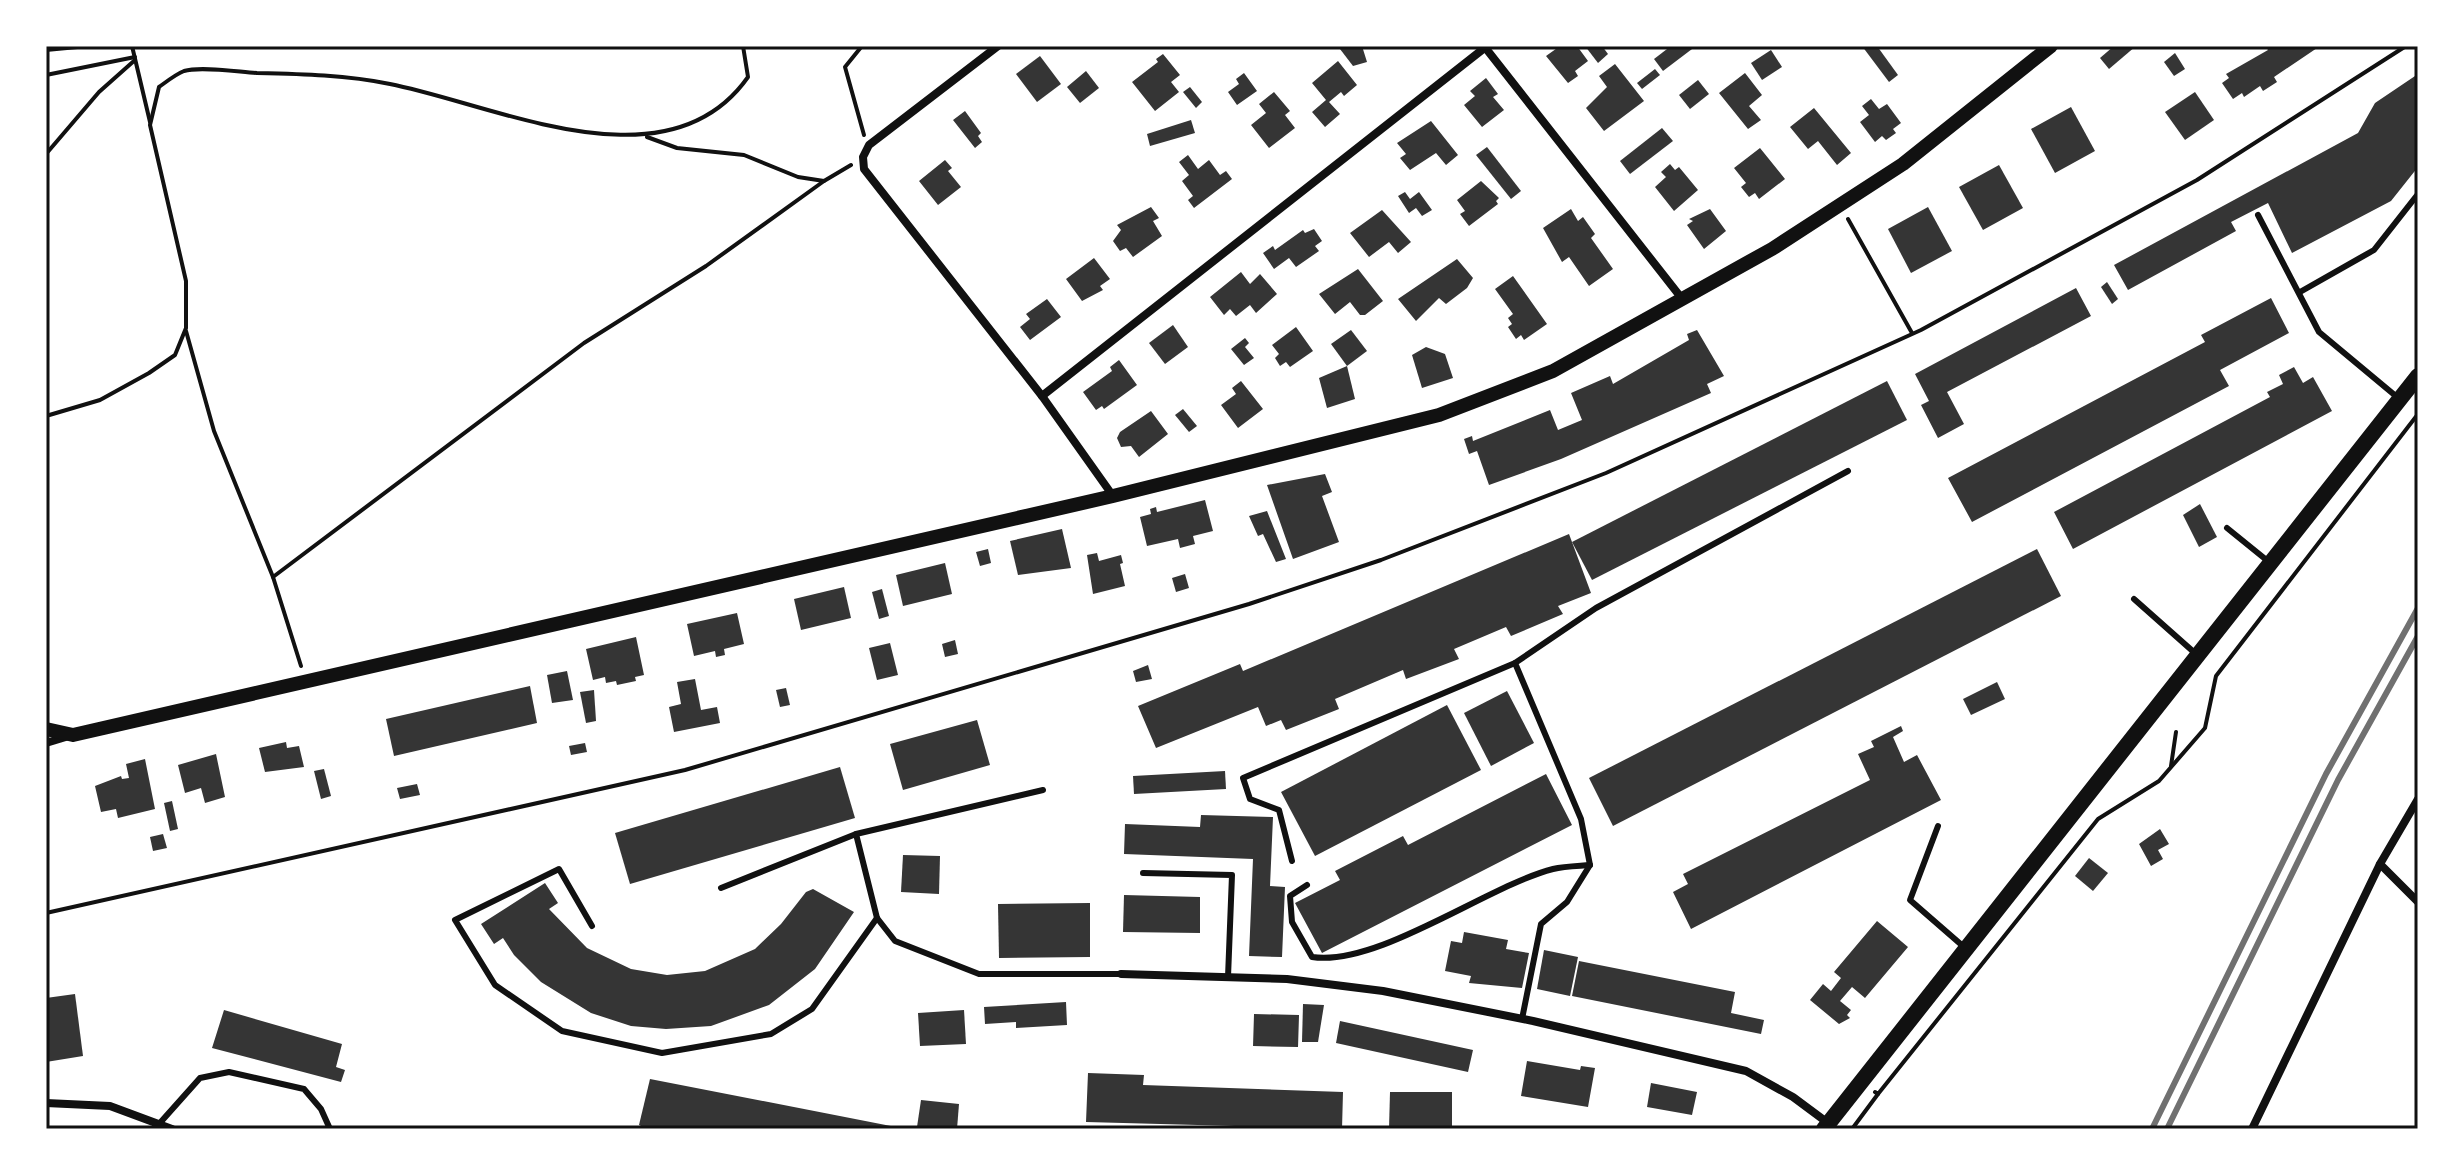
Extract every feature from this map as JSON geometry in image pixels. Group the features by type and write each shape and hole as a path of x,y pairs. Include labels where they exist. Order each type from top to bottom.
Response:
{"main road":[{"path":"1827,1126 2418,376"}],"street":[{"path":"998,46 869,145 863,157 864,169 1042,396 1113,496"},
{"path":"46,743 307,680 1113,496 1439,415 1553,371 1683,301 1841,206 1961,121 2051,46"},
{"path":"1042,396 1485,47 1683,301"},
{"path":"46,729 73,735"},
{"path":"2252,1129 2380,864 2418,799"},
{"path":"2380,864 2418,902"},
{"path":"1121,974 1287,979 1383,991 1522,1019 1746,1071 1793,1097 1827,1126"},
{"path":"46,1103 110,1106 172,1129"}],"lane":[{"path":"2300,292 2374,250 2418,194"},
{"path":"2258,215 2319,332 2399,400"},
{"path":"1292,861 1279,810 1250,799 1243,778 1515,663 1596,608 1848,471"},
{"path":"2227,528 2272,564"},
{"path":"2134,599 2199,656"},
{"path":"1515,663 1581,819 1590,865 1567,902 1541,924 1522,1019"},
{"path":"721,888 856,834 1043,790"},
{"path":"1938,826 1910,900 1966,950"},
{"path":"856,834 877,918 895,941 979,974 1121,974"},
{"path":"1307,885 1290,896 1292,922 1312,957 1330,959 1397,938 1552,870 1590,865"},
{"path":"592,926 559,869 455,920 495,985 562,1031 662,1053 771,1034 812,1009 877,918"},
{"path":"1143,873 1232,875 1228,977"},
{"path":"159,1124 200,1078 229,1072 304,1089 321,1109 330,1129"}],"path":[{"path":"46,53 53,49 88,46"},
{"path":"132,46 186,281 186,328 214,431 273,577 290,640 307,680"},
{"path":"150,125 159,87 185,71 318,74 389,83 541,123 612,137 644,136 700,119 731,101 748,77 743,46"},
{"path":"862,46 845,67 869,145"},
{"path":"46,913 685,770 1249,604 1381,560 1606,473 1913,333 2197,180 2404,47"},
{"path":"46,75 135,59"},
{"path":"46,154 99,92 135,59"},
{"path":"644,136 677,148 744,155 798,177 824,181"},
{"path":"273,577 584,343 706,266 824,181 863,157"},
{"path":"1841,206 1913,333"},
{"path":"46,416 100,400 149,373 175,355 186,328"},
{"path":"1852,1129 1876,1092 2098,819 2159,781 2205,728 2216,676 2418,414"},
{"path":"2170,768 2176,732"}],"building":[{"path":"1362,46 1367,62 1353,66 1340,49"},
{"path":"1560,46 1577,46 1588,61 1575,71 1578,76 1568,83 1546,56"},
{"path":"1585,46 1602,46 1608,54 1598,63"},
{"path":"1671,46 1696,46 1663,71 1654,59"},
{"path":"1862,46 1877,46 1898,75 1889,82"},
{"path":"2114,46 2136,46 2109,69 2100,58"},
{"path":"2265,46 2320,46 2274,77 2277,82 2263,91 2260,86 2244,97 2242,93 2233,99 2222,83 2229,78 2226,74 2268,50"},
{"path":"1771,50 1782,67 1762,80 1751,63"},
{"path":"2175,53 2185,69 2174,76 2164,62"},
{"path":"1163,54 1180,75 1171,82 1179,92 1155,111 1132,82 1158,62 1156,59"},
{"path":"1040,56 1061,84 1037,102 1016,74"},
{"path":"1338,61 1357,85 1344,96 1341,92 1329,102 1340,114 1325,127 1312,112 1326,100 1312,83"},
{"path":"1615,64 1644,101 1604,131 1586,108 1607,87 1599,76"},
{"path":"1655,69 1660,75 1642,89 1637,83"},
{"path":"1086,71 1099,88 1080,103 1067,87"},
{"path":"1244,73 1257,91 1237,105 1228,92 1239,84 1236,79"},
{"path":"1745,73 1762,95 1749,106 1761,120 1748,129 1719,93"},
{"path":"2418,74 2418,167 2391,201 2292,253 2268,203 2231,222 2236,231 2128,290 2114,265 2358,133 2375,103"},
{"path":"1486,78 1498,94 1493,97 1504,110 1482,127 1464,105 1475,96 1470,91"},
{"path":"1698,80 1709,94 1690,109 1679,95"},
{"path":"1190,87 1202,102 1196,108 1183,92"},
{"path":"1274,92 1290,111 1285,115 1295,128 1269,148 1251,125 1266,113 1259,104"},
{"path":"2195,92 2214,120 2185,140 2165,112"},
{"path":"1871,99 1879,109 1887,104 1901,123 1893,129 1896,133 1886,140 1882,136 1875,142 1860,122 1869,115 1862,106"},
{"path":"2071,107 2095,151 2055,173 2031,129"},
{"path":"1814,108 1851,153 1837,165 1818,141 1808,149 1790,127"},
{"path":"965,111 981,133 978,136 982,142 975,148 953,120"},
{"path":"1191,120 1195,133 1150,146 1147,134"},
{"path":"1431,121 1458,155 1446,165 1436,153 1410,170 1400,158 1406,154 1397,143"},
{"path":"1662,128 1673,141 1630,174 1620,161"},
{"path":"1487,147 1521,191 1511,199 1476,155"},
{"path":"1760,148 1785,179 1759,199 1755,193 1749,197 1741,187 1746,183 1734,168"},
{"path":"1188,155 1198,169 1209,160 1220,175 1226,171 1232,179 1194,208 1188,200 1193,196 1182,181 1189,175 1179,162"},
{"path":"945,160 952,168 948,171 961,187 938,205 919,181"},
{"path":"1670,164 1675,170 1679,167 1698,190 1674,211 1655,187 1666,177 1661,172"},
{"path":"1999,165 2023,208 1983,230 1959,187"},
{"path":"1481,181 1499,198 1496,201 1498,204 1469,226 1460,214 1465,211 1457,200"},
{"path":"1405,192 1410,199 1419,192 1432,210 1422,216 1416,208 1409,213 1398,196"},
{"path":"1151,207 1159,218 1153,221 1162,236 1133,257 1126,248 1120,251 1113,241 1121,230 1117,225"},
{"path":"1928,207 1952,251 1911,273 1888,229"},
{"path":"1571,209 1578,221 1583,217 1595,234 1591,238 1613,269 1589,286 1569,257 1562,262 1543,228"},
{"path":"1710,209 1726,231 1704,249 1687,225 1693,221 1689,219"},
{"path":"1382,210 1411,242 1398,253 1389,242 1369,257 1350,233"},
{"path":"1314,229 1322,241 1315,246 1319,251 1296,267 1289,258 1274,269 1263,253 1273,246 1275,250 1303,230 1305,233"},
{"path":"1094,258 1110,279 1100,286 1103,290 1082,301 1066,279"},
{"path":"1457,259 1473,278 1467,288 1446,304 1439,298 1416,321 1398,299"},
{"path":"1358,269 1383,301 1365,315 1360,315 1350,302 1335,314 1319,294"},
{"path":"1241,272 1250,284 1260,274 1277,294 1256,313 1250,305 1236,316 1230,309 1224,315 1210,297"},
{"path":"1513,276 1547,324 1524,340 1521,335 1516,339 1508,327 1512,324 1508,318 1513,314 1495,289"},
{"path":"2107,282 2118,299 2112,304 2101,287"},
{"path":"2076,288 2091,316 1947,392 1964,424 1938,438 1921,405 1929,401 1915,374"},
{"path":"2271,298 2289,333 2220,370 2229,386 1972,522 1948,478 2205,342 2201,335"},
{"path":"1047,299 1061,317 1030,340 1020,327 1030,319 1026,314"},
{"path":"1173,325 1188,347 1165,364 1149,343"},
{"path":"1296,327 1313,351 1290,367 1286,362 1280,366 1275,358 1279,354 1272,345"},
{"path":"1351,330 1367,351 1347,366 1331,344"},
{"path":"1697,330 1724,376 1707,384 1711,393 1561,459 1489,485 1477,451 1469,454 1464,439 1472,436 1473,441 1550,410 1558,430 1582,420 1571,393 1610,376 1613,384 1689,340 1687,334"},
{"path":"1245,338 1249,343 1245,347 1254,358 1244,365 1231,349"},
{"path":"1426,347 1445,354 1453,378 1422,388 1412,355"},
{"path":"1119,360 1137,385 1104,409 1102,406 1096,410 1083,392 1112,371 1110,367"},
{"path":"1347,366 1355,399 1327,408 1319,378"},
{"path":"2294,367 2303,383 2313,377 2332,411 2073,549 2054,512 2270,397 2267,392 2283,384 2279,375"},
{"path":"1241,381 1263,409 1238,428 1221,405 1236,394 1232,388"},
{"path":"1887,381 1907,420 1592,580 1572,542"},
{"path":"1183,409 1197,426 1189,432 1175,415"},
{"path":"1151,411 1168,434 1139,457 1131,446 1121,447 1117,438 1120,432"},
{"path":"1325,474 1332,492 1322,496 1339,542 1293,559 1267,485"},
{"path":"1205,500 1213,531 1193,536 1195,544 1180,548 1178,539 1147,546 1140,517 1151,514 1150,509 1156,507 1157,512"},
{"path":"2200,504 2217,537 2199,547 2183,515"},
{"path":"1267,511 1286,559 1276,562 1263,534 1258,536 1249,516"},
{"path":"1062,529 1071,568 1018,575 1010,541"},
{"path":"1569,534 1591,593 1558,606 1563,614 1511,636 1506,627 1454,649 1459,659 1406,679 1403,670 1335,699 1339,709 1286,730 1281,720 1266,726 1258,707 1156,748 1138,706 1240,664 1243,671"},
{"path":"988,549 991,563 980,566 976,552"},
{"path":"2037,549 2061,596 1613,826 1589,778"},
{"path":"1097,553 1099,561 1121,555 1125,586 1093,594 1087,555"},
{"path":"945,563 952,594 903,606 896,575"},
{"path":"1185,574 1189,588 1176,592 1172,578"},
{"path":"844,587 851,618 801,630 794,599"},
{"path":"882,589 889,616 879,619 872,592"},
{"path":"737,613 744,644 724,649 725,655 716,657 715,651 694,656 687,624"},
{"path":"636,637 644,675 635,677 636,681 617,685 616,681 606,683 605,677 593,680 586,649"},
{"path":"955,640 958,654 945,657 942,644"},
{"path":"890,643 898,675 877,680 869,648"},
{"path":"1148,665 1152,679 1136,682 1133,671"},
{"path":"567,671 573,700 552,703 547,675"},
{"path":"695,679 701,710 717,707 720,723 674,732 669,707 681,704 677,682"},
{"path":"1997,682 2005,699 1971,715 1963,699"},
{"path":"530,686 537,723 394,756 386,719"},
{"path":"786,688 790,705 780,707 776,690"},
{"path":"594,690 596,721 586,723 580,692"},
{"path":"1507,691 1534,743 1491,766 1464,713"},
{"path":"1447,705 1481,770 1315,856 1281,792"},
{"path":"977,720 990,765 903,790 890,744"},
{"path":"1901,726 1903,731 1893,737 1904,762 1917,755 1941,800 1691,929 1673,892 1688,884 1683,874 1870,780 1858,754 1874,747 1871,741"},
{"path":"286,742 287,748 299,746 304,767 265,772 259,748"},
{"path":"585,743 587,752 571,755 569,746"},
{"path":"216,754 225,797 205,803 201,788 185,793 178,765"},
{"path":"145,759 155,809 118,818 116,809 101,812 95,786 121,776 122,779 129,778 126,764"},
{"path":"840,767 855,818 630,884 615,833"},
{"path":"324,769 331,796 321,799 314,771"},
{"path":"1225,771 1226,789 1134,794 1133,776"},
{"path":"1546,774 1572,825 1322,953 1295,903 1340,880 1335,871 1403,836 1408,845"},
{"path":"417,784 420,795 400,799 397,788"},
{"path":"172,801 178,829 170,831 164,803"},
{"path":"1201,815 1273,817 1270,886 1285,887 1282,957 1249,956 1253,859 1124,854 1125,824 1200,827"},
{"path":"2160,829 2169,844 2158,850 2163,859 2151,866 2139,844"},
{"path":"163,834 167,848 153,851 150,837"},
{"path":"903,855 940,856 939,894 901,892"},
{"path":"2089,858 2108,873 2093,891 2075,876"},
{"path":"545,883 558,903 549,909 587,948 631,969 667,975 705,971 755,949 781,924 806,892 813,889 854,912 815,969 769,1005 711,1026 666,1029 631,1026 591,1013 541,982 514,955 503,938 494,944 481,924"},
{"path":"1124,895 1200,897 1200,933 1123,932"},
{"path":"1090,903 1090,957 999,958 998,904"},
{"path":"1877,921 1908,947 1865,998 1852,987 1840,1001 1851,1010 1847,1015 1850,1018 1839,1024 1810,1000 1823,984 1831,991 1841,978 1834,972"},
{"path":"1464,932 1508,940 1506,949 1529,953 1522,988 1469,983 1471,976 1445,971 1451,941 1462,943"},
{"path":"1544,950 1578,957 1570,996 1537,989"},
{"path":"1579,961 1735,992 1731,1013 1764,1020 1761,1034 1572,996"},
{"path":"75,994 83,1056 46,1062 46,998"},
{"path":"1066,1002 1067,1025 1016,1028 1016,1022 985,1024 984,1007"},
{"path":"1303,1004 1324,1005 1318,1042 1302,1042"},
{"path":"224,1010 342,1044 336,1067 345,1070 341,1082 212,1048"},
{"path":"964,1010 966,1044 920,1046 918,1013"},
{"path":"1254,1014 1299,1015 1298,1047 1253,1046"},
{"path":"1340,1021 1473,1050 1468,1072 1336,1043"},
{"path":"1527,1061 1580,1070 1581,1066 1595,1068 1588,1107 1521,1096"},
{"path":"1088,1073 1144,1075 1143,1085 1343,1092 1342,1129 1086,1122"},
{"path":"650,1079 901,1129 647,1129 639,1125"},
{"path":"1651,1083 1697,1092 1692,1115 1647,1107"},
{"path":"1390,1092 1452,1092 1452,1129 1389,1129"},
{"path":"921,1100 959,1104 957,1129 917,1127"}],"railway":[{"path":"2152,1129 2326,774 2418,608"},
{"path":"2167,1129 2338,780 2418,636"}]}
